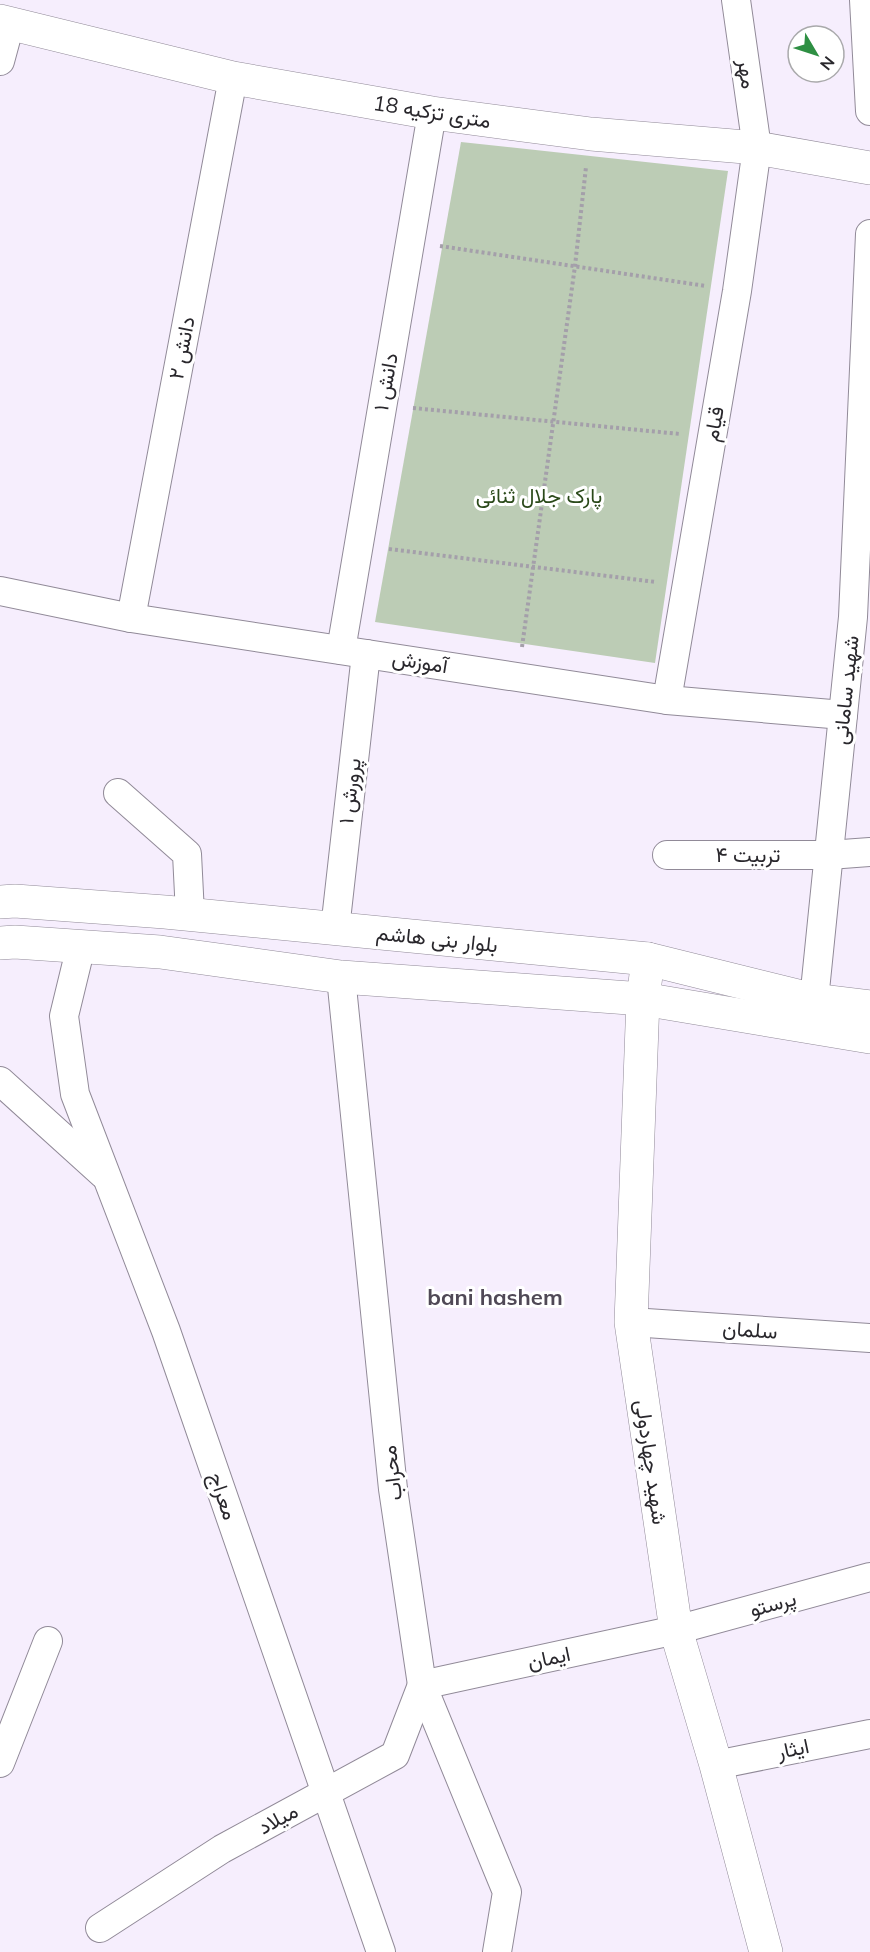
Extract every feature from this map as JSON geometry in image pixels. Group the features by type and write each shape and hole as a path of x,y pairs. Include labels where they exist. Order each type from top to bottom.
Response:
{"street":[{"name":"مهر","path":"736,0 757,148"},
{"path":"864,0 870,111"},
{"name":"18 متری تزکیه","path":"5,22 233,78 432,113 591,134 757,148 870,168"},
{"path":"0,62 5,22"},
{"name":"دانش ۲","path":"131,618 233,78"},
{"name":"دانش ۱","path":"353,652 359,545 432,113"},
{"name":"قیام","path":"667,700 737,291 757,148"},
{"name":"شهید سامانی","path":"814,1000 843,715 862,617 870,234"},
{"name":"آموزش","path":"0,591 131,618 667,700 843,715"},
{"name":"پرورش ۱","path":"334,929 353,652"},
{"path":"118,793 188,854 190,914"},
{"name":"تربیت ۴","path":"667,855 829,855 870,852"},
{"name":"بلوار بنی هاشم","path":"0,902 15,901 190,914 648,959 814,1000 870,1007"},
{"name":"بلوار بنی هاشم","path":"0,943 15,942 160,952 341,977 643,999 870,1037"},
{"path":"81,946 64,1016 75,1094 107,1178"},
{"name":"شهید چهاردولی","path":"648,959 643,999 631,1322 676,1630 716,1765 766,1952"},
{"name":"محراب","path":"341,977 393,1489 422,1685 507,1892 497,1952"},
{"name":"معراج","path":"0,1081 107,1178 166,1331 381,1952"},
{"name":"سلمان","path":"631,1322 870,1338"},
{"name":"پرستو","path":"676,1630 870,1577"},
{"name":"ایمان","path":"422,1685 676,1630"},
{"path":"0,1763 48,1641"},
{"name":"میلاد","path":"100,1928 222,1849 395,1755 422,1685"},
{"name":"ایثار","path":"716,1765 870,1734"}],"path":[{"path":"518,677 575,267 591,134"},
{"path":"410,242 737,291"},
{"path":"382,405 713,435"},
{"path":"359,545 687,584"}],"green space":[{"name":"پارک جلال ثنائی","path":"461,142 728,171 655,663 375,622"}],"district":[{"name":"bani hashem","path":"495,1297"}]}
